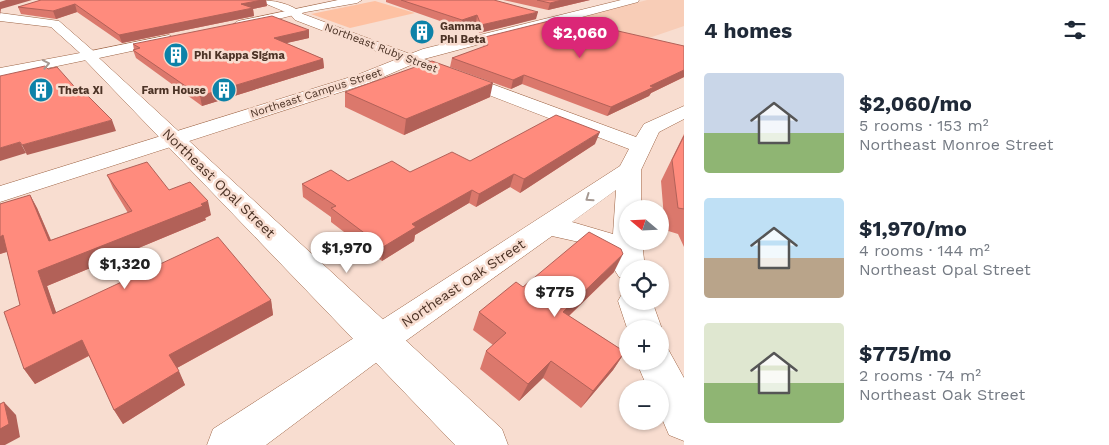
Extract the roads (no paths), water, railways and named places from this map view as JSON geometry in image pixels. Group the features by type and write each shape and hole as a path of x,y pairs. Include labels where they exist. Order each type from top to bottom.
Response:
{"street":[{"name":"Northeast Ruby Street","path":"262,0 410,59 636,159"},
{"path":"221,29 356,0"},
{"name":"Northeast Campus Street","path":"0,194 363,79 428,52 634,0"},
{"path":"0,16 25,7"},
{"path":"532,12 586,25"},
{"name":"Northeast Opal Street","path":"0,16 55,24 91,55 92,59 172,140 250,211 486,445"},
{"path":"0,73 184,36"},
{"name":"Northeast Oak Street","path":"229,445 380,339 548,226 636,159 651,128 684,112"},
{"path":"628,260 636,159"},
{"path":"548,226 582,232 605,240 628,260"},
{"path":"659,370 684,420"}],"place":[{"name":"Gamma Phi Beta","path":"422,32"},
{"name":"Phi Kappa Sigma","path":"176,55"},
{"name":"Theta Xi","path":"41,90"},
{"name":"Farm House","path":"224,90"}]}
